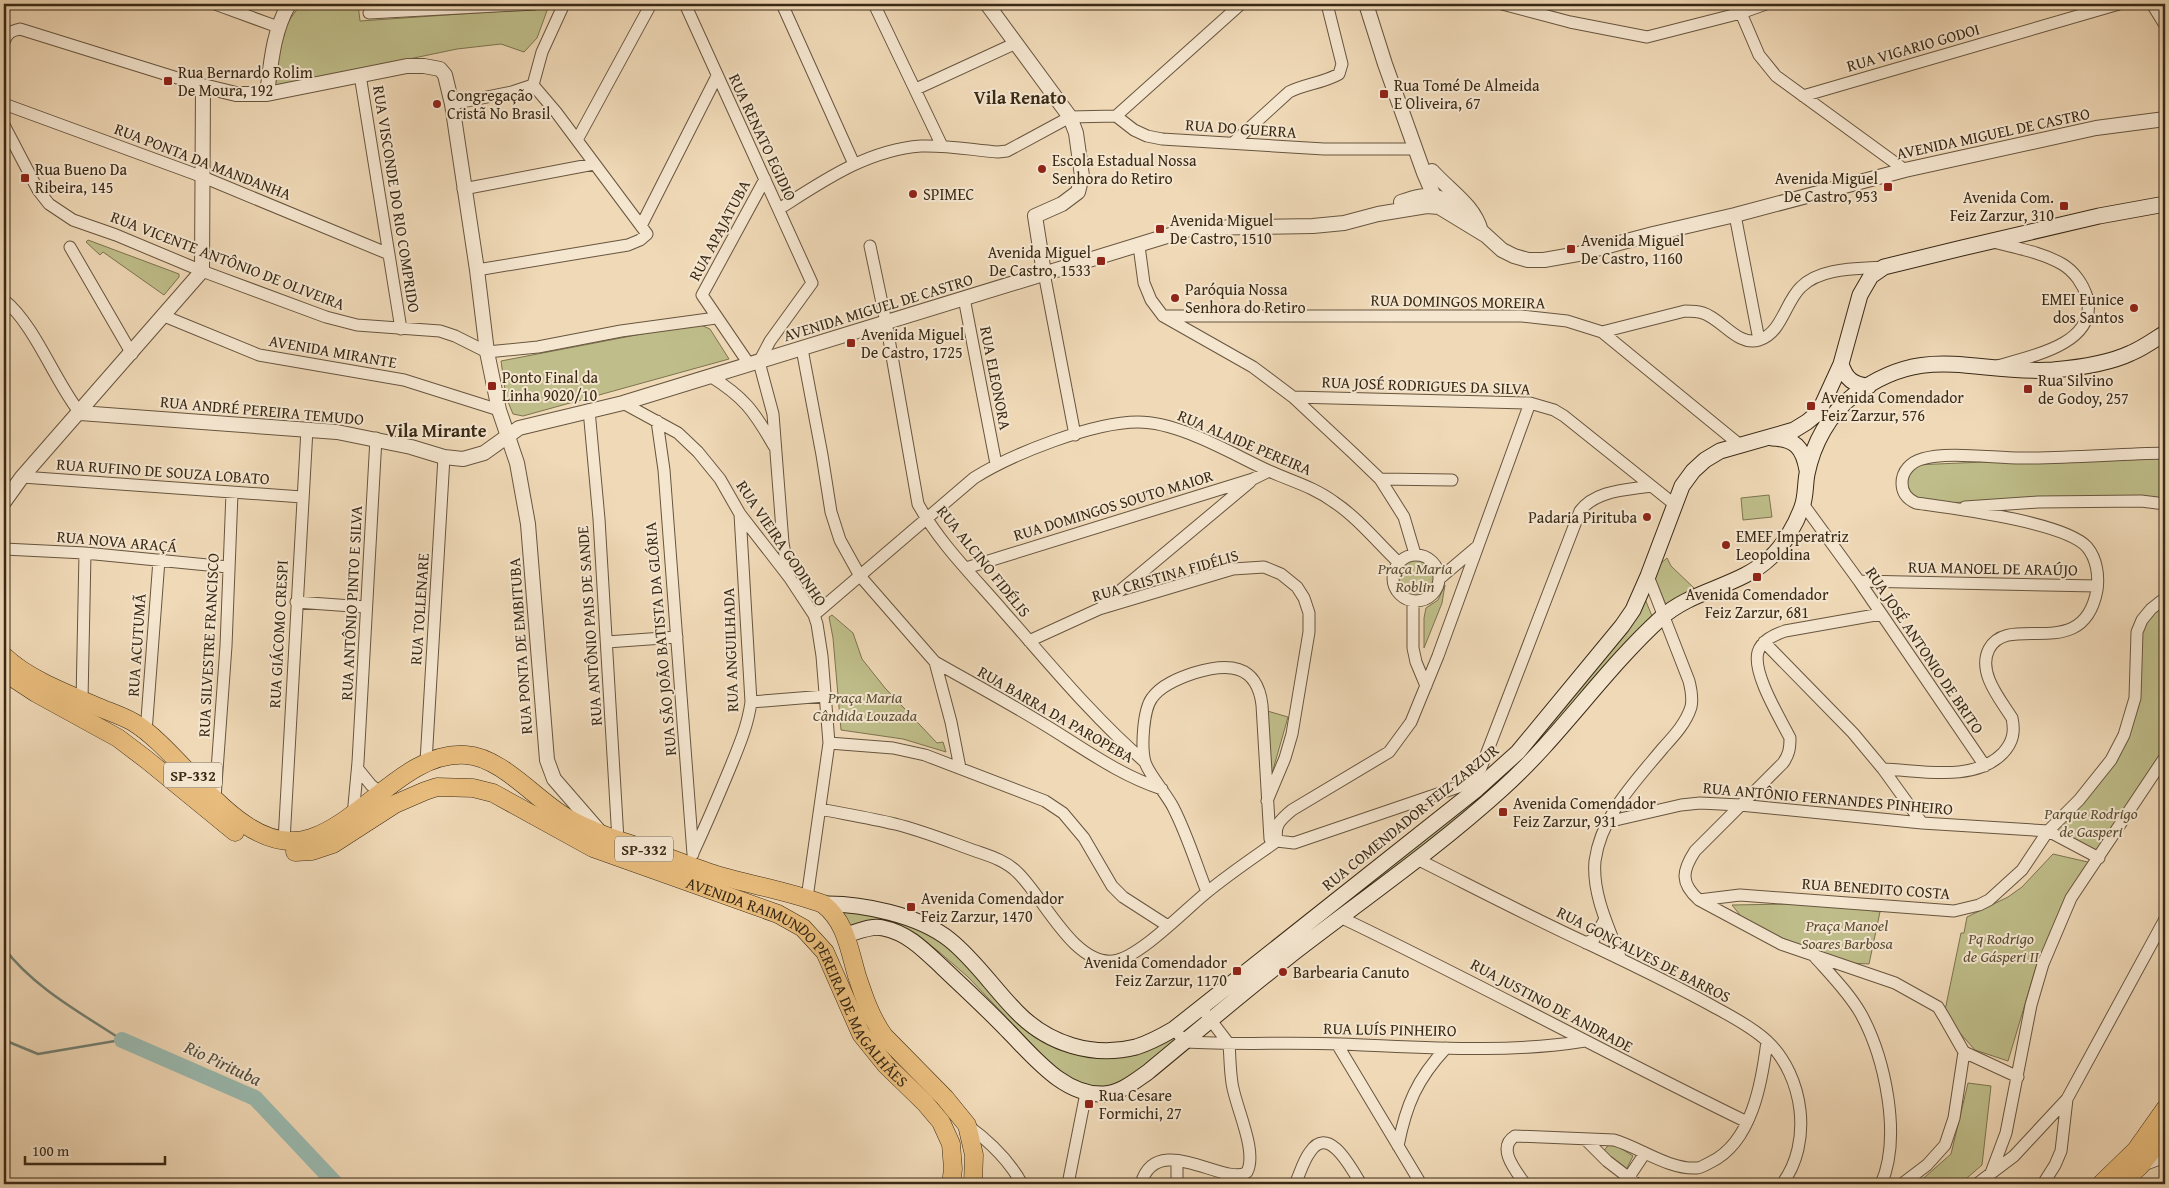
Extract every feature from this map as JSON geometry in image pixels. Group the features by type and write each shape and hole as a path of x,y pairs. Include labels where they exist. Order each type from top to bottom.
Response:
{"main road":[{"name":"RUA COMENDADOR FEIZ ZARZUR","path":"815,901 842,903 891,913 925,925 949,939 1031,1025 1069,1046 1092,1051 1115,1051 1137,1047 1174,1029 1473,786 1518,752 1610,642 1633,610 1648,576 1674,504 1682,486 1693,470 1720,451 1794,430 1819,412 1841,364 1860,295 1872,276 1884,267 2099,216 2165,204"},
{"path":"815,901 803,928 818,934 846,935 881,927 899,933 915,942 1008,1031 1035,1060 1071,1086 1086,1093 1106,1094 1123,1089 1148,1072 1289,957 1342,918 1504,788 1543,748 1630,648 1664,615 1707,590 1758,569 1774,555 1786,538 1803,504 1807,474 1817,442 1824,428 1853,396 1910,366 1931,363 1955,363 2052,370 2083,366 2128,355 2165,333"},
{"path":"1841,364 1849,380 1859,385 1869,386"},
{"path":"1768,438 1784,439 1797,445 1805,460 1807,474"},
{"name":"AVENIDA RAIMUNDO PEREIRA DE MAGALHÃES","path":"4,656 16,668 133,722 190,772 228,812 262,835 284,841 308,839 327,832 430,761 453,755 467,755 492,762 561,814 611,838 691,860 714,874 815,901 835,915 846,935 857,976 877,1027 945,1098 967,1125 974,1154 973,1184"},
{"name":"AVENIDA RAIMUNDO PEREIRA DE MAGALHÃES","path":"4,671 36,693 118,738 230,829 251,842 272,849 293,852 312,850 333,844 395,804 437,787 473,788 493,793 593,848 778,914 803,928 825,952 861,1034 886,1065 925,1103 941,1122 951,1144 953,1170 951,1184"},
{"path":"473,788 482,776 482,758"},
{"path":"430,761 431,776 437,787"},
{"path":"888,929 891,913"},
{"path":"2120,1184 2165,1109"},
{"path":"2101,1184 2132,1164 2165,1134"}],"street":[{"path":"215,4 278,27"},
{"path":"267,94 272,52 278,27 289,4"},
{"path":"369,13 535,4"},
{"path":"533,85 542,52 564,4"},
{"path":"577,140 651,4"},
{"name":"RUA RENATO EGIDIO","path":"685,4 812,283 754,363"},
{"path":"782,4 854,164"},
{"path":"874,4 942,146"},
{"path":"779,209 835,173 854,164 910,148 942,146 998,152 1007,150 1070,117 1116,116 1241,4"},
{"path":"1234,142 1289,92 1339,74 1342,64 1327,4"},
{"path":"1366,4 1385,64 1416,148 1443,204"},
{"path":"1505,4 1570,22 1647,36 1738,8 1766,4"},
{"name":"RUA VIGARIO GODOI","path":"1803,96 2119,4"},
{"path":"2152,4 2165,25"},
{"path":"989,5 1070,117 1080,149 1081,184 1073,197 1035,216 1044,274 1075,435"},
{"path":"1738,8 1754,44 1776,76 1905,170"},
{"path":"4,42 6,35 12,30 20,29 203,86 236,94 267,94 360,75"},
{"path":"916,89 1016,43"},
{"name":"RUA PONTA DE EMBITUBA","path":"360,75 407,66 424,66 440,69 445,75 452,104 463,189 477,270 487,352 499,410 514,432 528,524 547,760 554,779 611,838"},
{"name":"RUA VISCONDE DO RIO COMPRIDO","path":"360,75 401,329"},
{"path":"477,270 628,245 640,240 717,76"},
{"path":"452,104 512,92 533,85"},
{"path":"533,85 577,140 644,230"},
{"path":"4,502 22,477 132,354 202,271 203,86"},
{"name":"RUA PONTA DA MANDANHA","path":"4,104 203,177 389,254"},
{"name":"RUA DO GUERRA","path":"1116,116 1134,130 1147,136 1162,139 1324,149 1416,148"},
{"name":"AVENIDA MIGUEL DE CASTRO","path":"623,403 1194,228 1313,226 1344,223 1419,206 1443,204 1468,227 1483,233 1502,250 1528,260 1544,260 1578,254 1735,215 1905,170 2096,128 2165,119"},
{"name":"RUA VICENTE ANTÔNIO DE OLIVEIRA","path":"5,132 38,190 49,204 72,220 116,234 202,271 326,317 357,326 440,331 455,336 487,352"},
{"path":"1416,148 1432,171 1471,209 1478,219 1483,233"},
{"path":"463,189 594,164"},
{"path":"1432,171 1443,204"},
{"name":"RUA APAJATUBA","path":"716,318 702,295 764,179"},
{"path":"1735,215 1759,340"},
{"path":"1992,241 2045,256 2064,265 2083,286 2088,311 2085,324 2076,335 2059,346 1993,367"},
{"name":"RUA ALCINO FIDÉLIS","path":"870,246 886,322 915,496 927,519 966,568 1112,734 1145,762"},
{"path":"1139,246 1144,283 1151,300 1163,316 1253,367 1293,397 1380,479 1404,517 1414,554"},
{"path":"70,247 132,354"},
{"path":"1602,332 1684,311 1696,311 1717,320 1744,340 1759,340 1768,336 1774,329 1795,293 1802,285 1836,270 1884,267"},
{"path":"1836,270 1854,276 1866,283"},
{"name":"RUA ELEONORA","path":"964,298 996,464"},
{"path":"4,300 26,325 68,398 80,412"},
{"name":"AVENIDA MIRANTE","path":"164,316 259,355 404,380 499,410"},
{"name":"RUA DOMINGOS MOREIRA","path":"1163,316 1522,316 1567,320 1602,332 1740,444"},
{"path":"487,352 538,347 621,331 716,318 754,363 773,414 784,543 789,577"},
{"path":"802,349 831,512 840,540 860,576 935,662 951,722 960,768"},
{"path":"710,376 733,390 749,405 775,447"},
{"name":"RUA JOSÉ RODRIGUES DA SILVA","path":"1293,397 1530,402 1554,410 1564,416 1674,504"},
{"path":"1273,844 1276,826 1292,810 1389,752 1402,737 1411,722 1479,545 1530,402"},
{"name":"RUA ANDRÉ PEREIRA TEMUDO","path":"80,412 306,429 376,438 444,457 463,459 474,457 514,432 589,410 623,403"},
{"name":"RUA VIEIRA GODINHO","path":"623,403 678,433 698,452 720,479 740,514 789,577 814,615 822,656 829,743 820,810 815,901"},
{"name":"RUA ANTÔNIO PAIS DE SANDE","path":"589,410 599,519 607,642 611,838"},
{"name":"RUA SÃO JOÃO BATISTA DA GLÓRIA","path":"657,421 664,470 691,860"},
{"name":"RUA ALAIDE PEREIRA","path":"814,615 974,478 996,464 1075,435 1109,425 1140,422 1168,427 1204,440 1269,471 1316,490 1334,502 1398,562"},
{"name":"RUA GIÁCOMO CRESPI","path":"284,841 306,429"},
{"name":"RUA ANTÔNIO PINTO E SILVA","path":"352,816 358,769 376,438"},
{"path":"1883,769 1952,772 1985,766 2000,756 2010,746 2014,734 2012,718 1986,671 1989,649 1995,640 2004,636 2015,634 2048,635 2066,631 2081,623 2090,610 2097,586 2097,568 2093,555 2086,546 2074,537 2035,524 1916,503 1909,500 1902,488 1902,480 1906,469 1914,462 1923,458 1937,456 2021,458 2165,453"},
{"name":"RUA TOLLENARE","path":"430,761 444,457"},
{"name":"RUA DOMINGOS SOUTO MAIOR","path":"966,568 1253,479 1269,471"},
{"name":"RUA RUFINO DE SOUZA LOBATO","path":"22,477 302,497"},
{"path":"1098,610 1253,479"},
{"path":"1380,479 1452,480"},
{"path":"820,810 894,824 920,831 1000,860 1015,870 1028,883 1073,943 1083,952 1095,959 1113,961 1130,955 1168,926 1207,892 1273,844 1294,844 1473,786 1580,511 1594,497 1651,486"},
{"name":"RUA SILVESTRE FRANCISCO","path":"215,798 226,646 232,493"},
{"path":"1950,508 2038,502 2141,501 2165,504"},
{"name":"RUA JOSÉ ANTONIO DE BRITO","path":"1803,504 1859,581 1985,766"},
{"name":"RUA ANGUILHADA","path":"691,860 744,734 751,702 740,514"},
{"path":"1439,579 1479,545"},
{"name":"RUA NOVA ARAÇÁ","path":"4,549 85,553 228,567"},
{"path":"82,700 85,553"},
{"path":"1414,554 1430,558 1438,571 1439,579 1434,593 1420,601 1413,601 1399,595 1394,588 1392,573 1398,562 1414,554"},
{"name":"RUA ACUTUMÃ","path":"146,732 159,560"},
{"name":"RUA CRISTINA FIDÉLIS","path":"1029,641 1098,610 1233,569 1264,567 1281,574 1297,587 1304,598 1309,612 1309,632 1292,734 1285,758 1266,801"},
{"path":"1620,957 1599,899 1595,863 1602,831 1634,783 1679,730 1691,705 1689,681 1648,576"},
{"name":"RUA MANOEL DE ARAÚJO","path":"1859,581 2097,586"},
{"path":"2048,831 2079,800 2111,760 2124,735 2136,689 2137,632 2142,620 2151,609 2165,598"},
{"path":"1413,601 1413,648 1416,662 1426,686"},
{"path":"296,602 366,608"},
{"path":"1880,614 1774,635 1764,642 1758,650 1757,665 1790,738 1790,748 1783,763 1694,851 1685,865 1685,879 1688,890 1699,900 1782,944 1815,957 1866,972 1895,983 1921,996 1938,1008 1964,1052 2018,1077"},
{"path":"607,642 676,638"},
{"path":"1764,642 1853,732 1883,769 1922,823"},
{"name":"RUA BARRA DA PAROPEBA","path":"935,662 1010,704 1119,771 1141,782 1162,789"},
{"path":"1207,892 1174,808 1145,762 1144,726 1146,710 1151,698 1163,687 1181,677 1210,668 1231,667 1249,675 1261,694 1266,801 1273,844"},
{"path":"751,702 825,696"},
{"path":"829,743 893,748 925,755 1045,801 1063,813 1084,838 1112,886 1123,897 1168,926"},
{"path":"1991,1173 2006,1133 2031,1005 2043,964 2070,898 2099,858 2165,757"},
{"path":"358,769 380,794 395,804"},
{"name":"RUA ANTÔNIO FERNANDES PINHEIRO","path":"1607,822 1681,805 1700,803 1740,805 1922,823 2048,831 2099,858"},
{"name":"RUA BENEDITO COSTA","path":"1699,900 1740,895 1954,911 1979,905 1989,900 2002,889 2022,870 2048,831"},
{"name":"RUA GONÇALVES DE BARROS","path":"1417,859 1586,943 1620,957 1718,1009 1767,1041 1783,1062 1799,1099 1801,1119 1795,1159 1782,1184"},
{"name":"RUA JUSTINO DE ANDRADE","path":"1342,918 1474,982 1585,1041 1747,1122"},
{"path":"1586,943 1594,939 1598,934 1605,919"},
{"path":"1977,1184 2014,1156 2067,1098 2165,919"},
{"path":"1815,957 1846,992 1861,1013 1876,1050 1884,1074 1889,1112 1887,1171 1888,1178 1894,1184"},
{"path":"1141,1184 1143,1178 1153,1168 1162,1164 1178,1165 1226,1182 1243,1178 1248,1170 1250,1156 1232,1082 1230,1044 1201,1008"},
{"path":"1550,1047 1560,1027"},
{"path":"1174,1029 1185,1042"},
{"name":"RUA LUÍS PINHEIRO","path":"1185,1042 1446,1048 1550,1047 1585,1041"},
{"path":"1525,1184 1511,1164 1507,1146 1515,1136 1614,1140 1626,1143 1666,1162 1698,1168 1723,1155 1747,1122 1762,1078 1767,1041"},
{"path":"1337,1044 1421,1184"},
{"path":"1398,1146 1404,1114 1412,1095 1432,1064 1446,1048"},
{"path":"1902,1184 1927,1165 1945,1145 1954,1118 1964,1052"},
{"path":"1068,1184 1086,1093"},
{"path":"2043,1184 2056,1165 2061,1151 2067,1098"},
{"path":"967,1125 987,1139 1015,1172 1022,1184"},
{"path":"1585,1139 1633,1181 1645,1153"},
{"path":"1295,1184 1310,1151 1319,1144 1329,1143 1339,1150 1361,1184"},
{"path":"2132,1164 2165,1157"},
{"path":"1177,1184 1178,1165"},
{"path":"1881,1184 1887,1171"}],"green space":[{"path":"301,4 358,4 360,21 548,8 537,38 524,52 501,44 457,49 275,87 279,52 287,23"},
{"path":"88,240 179,274 179,277 164,295 103,252 100,255 86,242"},
{"path":"701,325 710,329 729,359 523,416 513,414 506,397 501,361 678,327"},
{"path":"2100,457 2165,457 2165,499 2155,497 1934,503 1908,498 1904,479 1914,465"},
{"path":"1769,495 1772,517 1743,520 1741,498"},
{"name":"Praça Maria Roblin","path":"1415,558 1428,564 1434,577 1428,590 1415,596 1402,590 1396,577 1402,564"},
{"path":"1667,558 1671,566 1695,589 1690,595 1666,605 1652,571"},
{"path":"1445,585 1442,603 1424,648 1426,608 1438,600"},
{"path":"1645,599 1652,616 1578,704 1475,806 1216,1012 1211,1006 1464,807"},
{"name":"Parque Rodrigo de Gasperi","path":"2165,601 2165,751 2098,852 2056,830 2126,735 2141,632 2147,620"},
{"name":"Praça Maria Cândida Louzada","path":"832,615 853,633 862,659 885,688 937,743 943,742 946,752 903,739 841,730 833,638 829,617"},
{"path":"1264,710 1288,717 1267,791"},
{"name":"Pq Rodrigo de Gásperi II","path":"2053,854 2092,863 2037,964 2008,1061 1975,1050 1944,1015 1961,933 1964,933 1967,917 2008,897 2022,887"},
{"name":"Praça Manoel Soares Barbosa","path":"1732,905 1837,905 1880,912 1869,964 1850,963 1808,950 1744,920"},
{"path":"833,908 903,922 952,946 1006,1006 1099,1056 1173,1034 1179,1042 1115,1088 1090,1087 1069,1078 1051,1064 968,977 913,932 849,930"},
{"path":"1968,1083 1991,1086 1982,1165 1960,1184 1917,1184 1951,1154"},
{"path":"1611,1142 1633,1156 1626,1170 1602,1153"}],"waterway":[{"path":"4,948 43,987 122,1040"},
{"path":"4,1040 38,1054 121,1040"},
{"name":"Rio Pirituba","path":"122,1040 255,1098 336,1184"}],"place":[{"name":"Rua Bernardo Rolim De Moura, 192","path":"168,81"},
{"name":"Rua Tomé De Almeida E Oliveira, 67","path":"1384,94"},
{"name":"Congregação Cristã No Brasil","path":"437,104"},
{"name":"Escola Estadual Nossa Senhora do Retiro","path":"1042,169"},
{"name":"Rua Bueno Da Ribeira, 145","path":"25,178"},
{"name":"Avenida Miguel De Castro, 953","path":"1888,187"},
{"name":"SPIMEC","path":"913,194"},
{"name":"Avenida Com. Feiz Zarzur, 310","path":"2064,206"},
{"name":"Avenida Miguel De Castro, 1510","path":"1160,229"},
{"name":"Avenida Miguel De Castro, 1160","path":"1571,249"},
{"name":"Avenida Miguel De Castro, 1533","path":"1101,261"},
{"name":"Paróquia Nossa Senhora do Retiro","path":"1175,298"},
{"name":"EMEI Eunice dos Santos","path":"2134,308"},
{"name":"Avenida Miguel De Castro, 1725","path":"851,343"},
{"name":"Ponto Final da Linha 9020/10","path":"492,386"},
{"name":"Rua Silvino de Godoy, 257","path":"2028,389"},
{"name":"Avenida Comendador Feiz Zarzur, 576","path":"1811,406"},
{"name":"Padaria Pirituba","path":"1647,517"},
{"name":"EMEF Imperatriz Leopoldina","path":"1726,545"},
{"name":"Avenida Comendador Feiz Zarzur, 681","path":"1757,577"},
{"name":"Avenida Comendador Feiz Zarzur, 931","path":"1503,812"},
{"name":"Avenida Comendador Feiz Zarzur, 1470","path":"911,907"},
{"name":"Avenida Comendador Feiz Zarzur, 1170","path":"1237,971"},
{"name":"Barbearia Canuto","path":"1283,972"},
{"name":"Rua Cesare Formichi, 27","path":"1089,1104"}],"district":[{"name":"Vila Renato","path":"1020,97"},
{"name":"Vila Mirante","path":"436,430"}]}
